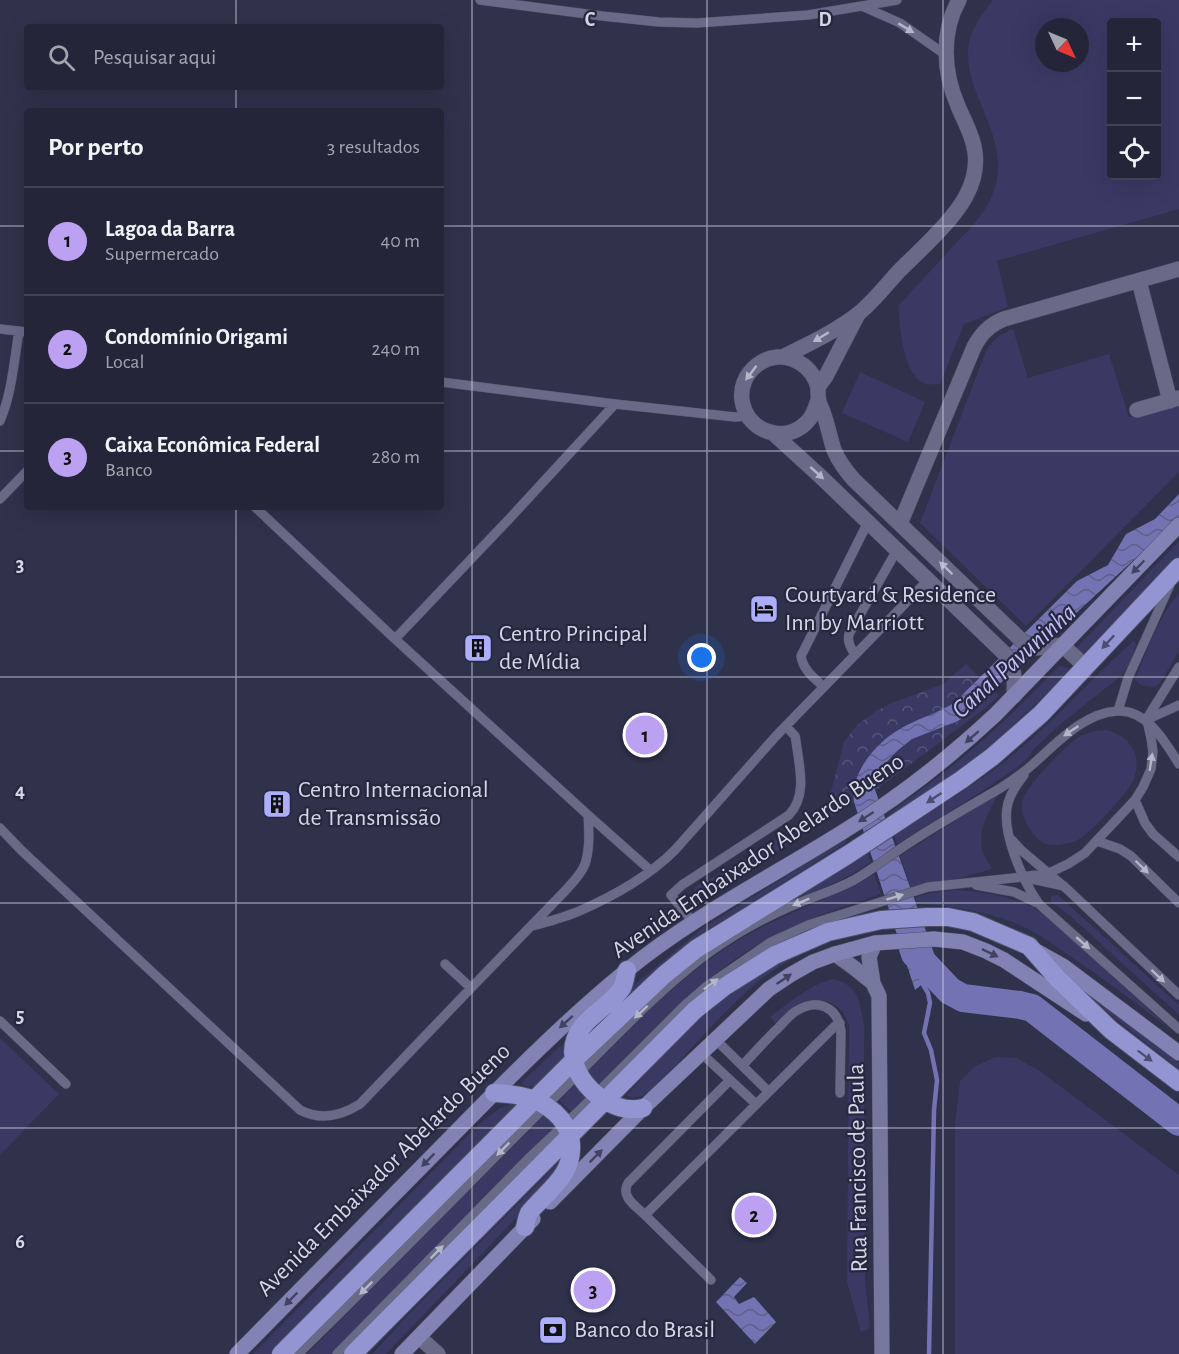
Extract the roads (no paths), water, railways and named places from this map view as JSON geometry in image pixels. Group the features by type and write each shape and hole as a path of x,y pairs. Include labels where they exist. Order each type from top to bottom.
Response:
{"highway":[{"name":"Avenida Embaixador Abelardo Bueno","path":"281,1354 541,1102 622,1013 686,956 849,854 992,757 1041,714 1178,568"},
{"path":"352,1354 568,1130 695,1010 724,987 775,955 828,932 881,920 928,916 973,922 1029,946 1058,978 1112,1030 1179,1082"},
{"path":"627,970 622,988 582,1027 576,1036 574,1042 576,1066 585,1084 601,1097 633,1110 643,1108"},
{"path":"494,1093 522,1095 541,1102 568,1130 572,1154 569,1165 564,1175 529,1214 525,1227"}],"main road":[{"name":"Avenida Embaixador Abelardo Bueno","path":"237,1354 563,1025 627,970 694,923 888,802 969,740 1179,525"},
{"path":"402,1354 643,1108 715,1039 769,989 813,962 882,942 934,939 963,942 1004,960 1112,1030"},
{"path":"1029,946 1063,966 1179,1053"}],"street":[{"path":"783,357 820,338 858,314 959,208 971,185 976,161 974,146 950,84 946,54 948,29 959,0"},
{"path":"900,524 974,347 986,330 994,323 1179,269"},
{"path":"1137,410 1174,399 1139,281"},
{"path":"774,434 792,432 811,418 826,376 858,314"},
{"path":"1014,696 1014,674 1009,658 774,434 761,429 747,416 741,393 747,376 759,363 766,359 783,357 796,360 807,368 815,380 829,435 839,461 854,480 1022,641 1040,648 1062,645 1085,666"},
{"name":"Rua Francisco de Paula","path":"882,942 869,957 873,983 879,996 882,1354"},
{"path":"835,954 873,983"},
{"path":"419,1337 438,1354"}],"lane":[{"path":"480,0 602,16 697,23 808,15 897,0"},
{"path":"864,7 900,23 946,54"},
{"path":"0,329 23,331 5,409 0,421"},
{"path":"444,382 615,404 735,417 747,416"},
{"path":"395,639 615,404"},
{"path":"0,499 24,474"},
{"path":"258,510 395,639 650,870"},
{"path":"824,687 804,668 801,656 868,522"},
{"path":"855,655 849,645 849,634 897,549"},
{"path":"1118,711 1128,678 1178,568"},
{"path":"530,927 575,913 633,883 662,862 786,726 928,580"},
{"path":"1146,720 1179,667"},
{"path":"1146,720 1179,705"},
{"path":"576,1066 615,1036 707,954 765,918 855,879 908,843 1004,786 1031,766 1063,736 1083,723 1118,711 1138,716 1146,720 1159,735 1179,764"},
{"path":"601,1097 684,1006 707,986 771,942 808,924 928,887 1049,873 1085,853 1135,800 1143,787 1151,769 1153,752 1152,738 1146,720"},
{"path":"694,923 671,895 682,885 794,810 800,795 800,776 795,736 786,726"},
{"path":"1031,766 1013,789 1005,816 1022,877 1039,904 1179,1029"},
{"path":"1135,800 1145,823 1179,857"},
{"path":"0,828 29,858 300,1110 310,1116 323,1117 349,1111 360,1104 579,875 585,865 589,836 588,815"},
{"path":"1007,829 1013,842 1021,850 1064,886 1179,995"},
{"path":"1097,841 1120,849 1131,856 1179,903"},
{"path":"1022,877 1064,886"},
{"path":"965,883 1014,892 1039,904"},
{"path":"445,964 471,988"},
{"path":"742,1065 796,1011 812,1005 822,1005 830,1008 840,1023 840,1093"},
{"path":"0,1021 66,1084"},
{"path":"645,1215 768,1091 840,1023"},
{"path":"715,1039 768,1091"},
{"path":"701,1053 756,1104"},
{"path":"711,1280 631,1201 625,1188 730,1080"},
{"path":"298,1354 349,1305 541,1102"},
{"path":"337,1354 530,1158 568,1130"}],"water":[{"name":"Canal Pavuninha","path":"1179,494 1179,518 970,713 958,721 912,739 882,767 874,787 940,970 915,990 854,802 854,790 862,767 877,747 897,731 954,703 1077,581 1108,565 1126,534 1155,519"},
{"path":"740,1277 747,1283 734,1297 739,1304 754,1297 776,1322 755,1344 716,1302"}],"waterway":[{"path":"912,945 915,954 950,991 963,998 1032,1008 1179,1122"},
{"path":"921,981 928,993 930,1003 924,1033 931,1050 937,1080 934,1110 929,1354"}],"place":[{"name":"Courtyard & Residence Inn by Marriott","path":"764,609"},
{"name":"Centro Principal de Mídia","path":"478,648"},
{"name":"Lagoa da Barra","path":"645,735"},
{"name":"Centro Internacional de Transmissão","path":"277,804"},
{"name":"Condomínio Origami","path":"754,1215"},
{"name":"Caixa Econômica Federal","path":"593,1290"},
{"name":"Banco do Brasil","path":"553,1330"}]}
